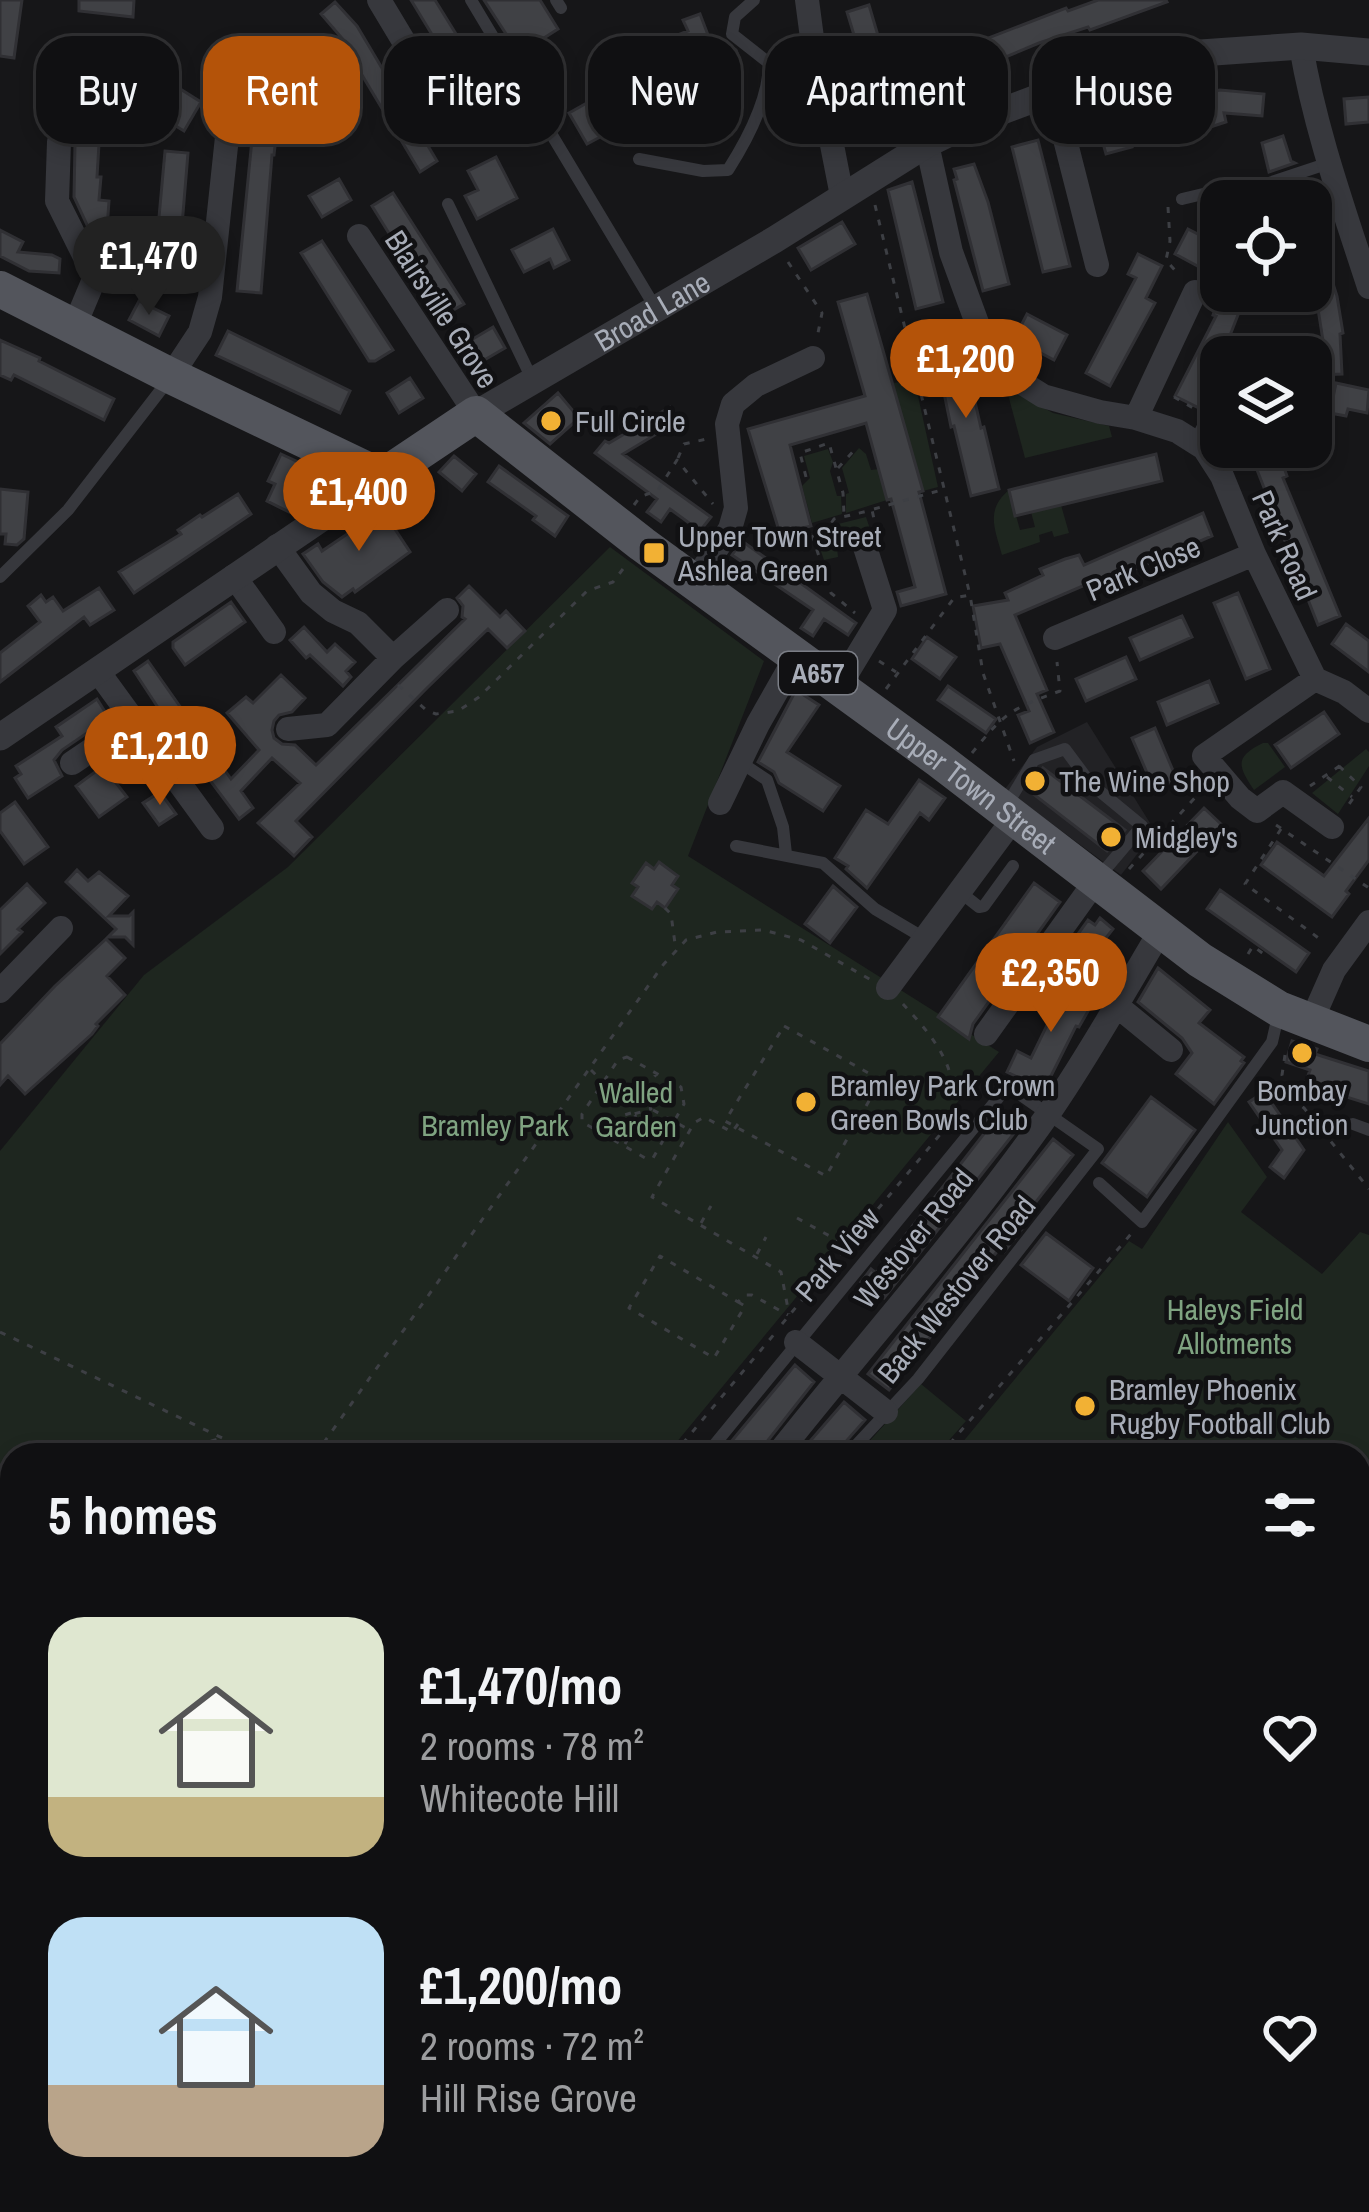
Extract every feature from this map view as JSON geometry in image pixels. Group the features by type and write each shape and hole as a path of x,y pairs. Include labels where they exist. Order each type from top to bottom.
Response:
{"main road":[{"path":"0,290 382,477"},
{"name":"Broad Lane","path":"382,477 476,414"},
{"name":"Upper Town Street","path":"476,414 630,535 956,774 1013,802 1104,884 1287,1024 1369,1044"}],"street":[{"path":"379,0 401,36"},
{"path":"807,0 842,196"},
{"path":"1301,46 1308,90 1369,286"},
{"name":"Broad Lane","path":"1215,53 1301,46 1369,52"},
{"path":"58,144 57,201 95,277 74,327"},
{"path":"171,376 200,332 210,297 226,144"},
{"path":"927,144 951,252 984,342 1008,374 1043,396 1178,431 1200,446"},
{"name":"Broad Lane","path":"476,414 774,240 927,144"},
{"path":"1066,144 1097,265"},
{"name":"Blairsville Grove","path":"358,236 476,414"},
{"path":"1136,418 1195,292"},
{"path":"694,582 730,529 736,508 727,424 733,404 756,385 814,358"},
{"name":"Park Road","path":"1216,468 1315,679"},
{"name":"Broad Lane","path":"0,737 382,477"},
{"path":"277,546 311,593 333,611 358,622 388,664"},
{"path":"838,688 885,610 866,549"},
{"name":"Park Close","path":"1055,638 1254,554"},
{"path":"234,576 274,632"},
{"path":"288,729 327,724 447,610"},
{"path":"720,802 796,657"},
{"path":"97,670 212,828"},
{"path":"1335,823 1283,792 1257,811 1204,756 1315,679 1344,692 1369,711"},
{"path":"72,763 134,721"},
{"path":"887,988 959,892 1013,802"},
{"path":"986,1034 1104,884"},
{"path":"1287,1024 1369,922"},
{"path":"0,991 61,928"},
{"name":"Westover Road","path":"786,1443 961,1231 1048,1114 1161,929"},
{"path":"1072,969 1171,1049"},
{"path":"796,1342 886,1412"}],"lane":[{"path":"471,0 656,307"},
{"path":"639,160 703,171 728,170 769,82 769,63 732,34 734,17 754,0"},
{"path":"1182,200 1220,190 1251,190 1329,163"},
{"path":"448,203 532,380"},
{"path":"0,577 68,510 171,376"},
{"path":"1013,802 1034,760 1065,748 1091,784 1142,826 1104,884"},
{"path":"740,762 767,781 787,854"},
{"path":"736,846 824,863 875,909 924,938"},
{"path":"959,892 984,906 1013,866"},
{"path":"1099,1183 1142,1222 1287,1024"},
{"name":"Park View","path":"716,1443 1008,1086 1048,1114"},
{"name":"Back Westover Road","path":"858,1443 918,1379 1098,1149 1048,1114"},
{"path":"1353,1124 1369,1130"}],"path":[{"path":"869,180 970,595 983,673 999,719 1013,802"},
{"path":"1182,200 1168,202 1166,260 1195,292"},
{"path":"774,240 822,313 814,358"},
{"path":"388,664 426,710 443,715 479,697 587,591 613,582 640,497 658,490 685,445 728,434"},
{"path":"806,477 800,453 829,443 843,493 844,517"},
{"path":"836,470 858,446"},
{"path":"677,460 718,510 775,544 828,528 834,520 944,489"},
{"path":"866,549 877,533 872,510"},
{"path":"812,533 831,593 873,628"},
{"path":"870,709 954,598 970,595"},
{"path":"956,774 999,719 1019,706 1060,692 1055,638"},
{"path":"1304,790 1347,761"},
{"path":"1335,823 1361,787 1340,766"},
{"path":"1104,884 1218,774"},
{"path":"1325,776 1354,797"},
{"path":"1257,811 1369,888"},
{"path":"1281,829 1245,884 1327,944 1347,952"},
{"path":"665,908 671,914 676,952"},
{"path":"324,1443 686,940 717,932 763,931 801,940 887,988 925,1028 948,1065 954,1094 948,1125 683,1443"},
{"path":"1256,963 1246,956 1253,946 1265,955 1268,952"},
{"path":"1287,1024 1282,1076 1287,1094 1304,1108 1369,1189"},
{"path":"784,1026 881,1080 826,1176 736,1126 724,1121 784,1026"},
{"path":"626,1057 656,1073 681,1087 684,1104 652,1158 646,1159 582,1122 582,1114 618,1060 626,1057"},
{"path":"590,1069 628,1096 638,1122 623,1146"},
{"path":"628,1096 645,1091 656,1073"},
{"path":"645,1091 651,1109"},
{"path":"606,1136 618,1117 651,1109 690,1130"},
{"path":"736,1126 732,1132 704,1117 694,1123 652,1197 781,1272 789,1316"},
{"path":"700,1224 712,1206"},
{"path":"797,1218 847,1246"},
{"path":"950,1443 1142,1222"},
{"path":"756,1255 766,1237"},
{"path":"660,1256 738,1302 745,1306 714,1358 629,1308 660,1256"},
{"path":"738,1302 752,1295 789,1316"},
{"path":"0,1332 238,1443"},
{"path":"206,1443 222,1438"}],"shaded area":[{"path":"1087,722 1155,831 1121,875 1005,789 1037,747"}],"green space":[{"path":"892,383 916,387 938,487 923,491"},
{"path":"1006,387 1053,413 1109,426 1112,437 1025,458"},
{"path":"859,448 871,470 879,469 887,500 846,513 849,493 842,468"},
{"path":"828,449 842,514 812,523 802,486 810,478 804,456"},
{"path":"1009,490 1020,530 1035,527 1031,512 1061,505 1069,533 1039,535 1040,542 1002,555 994,512"},
{"path":"866,517 872,535 837,547 838,557 824,560 817,540 820,534 831,531 830,526"},
{"name":"Bramley Park","path":"610,547 764,661 688,856 999,1052 676,1443 0,1443 0,1151 144,975 288,867"},
{"path":"1268,743 1285,767 1254,790 1242,763 1247,753"},
{"path":"1366,749 1369,766 1338,814 1312,793"},
{"name":"Haleys Field Allotments","path":"1228,1122 1267,1177 1241,1212 1322,1274 1360,1232 1369,1235 1369,1443 962,1443 1129,1241 1142,1249"},
{"path":"921,1384 966,1421 947,1443 868,1443"}],"building":[{"path":"0,0 22,0 14,58 0,56"},
{"path":"79,0 134,0 133,17 79,11"},
{"path":"411,0 435,0 457,36 433,36"},
{"path":"484,0 540,0 558,29 547,36 507,36"},
{"path":"1098,0 1167,2 1090,30 1032,36 1032,46 1008,56 1008,36 993,36"},
{"path":"335,2 357,26 384,72 384,112 360,72 360,36 340,36 321,14"},
{"path":"869,5 878,36 854,36 847,12"},
{"path":"700,14 708,36 675,36 688,31 683,20"},
{"path":"179,88 201,102 184,131 179,128"},
{"path":"1215,91 1264,94 1262,116 1224,113 1226,122 1215,126"},
{"path":"1369,97 1369,122 1346,124 1344,99"},
{"path":"588,102 588,143 587,144 569,113"},
{"path":"1283,136 1295,163 1269,172 1262,143"},
{"path":"75,144 99,144 99,200 109,201 107,229 88,227 74,197"},
{"path":"252,144 275,144 261,293 237,291"},
{"path":"403,144 427,144 437,161 420,172"},
{"path":"1039,144 1070,266 1043,272 1012,147"},
{"path":"1103,144 1131,144 1132,147 1106,154"},
{"path":"165,151 188,153 178,274 154,272"},
{"path":"496,157 517,198 477,219 465,196 478,190 468,171"},
{"path":"974,164 1009,284 983,291 954,180 954,169"},
{"path":"339,179 351,200 322,217 309,196"},
{"path":"912,182 943,302 916,309 888,190"},
{"path":"393,193 464,304 441,317 372,206"},
{"path":"842,222 855,244 811,270 798,248"},
{"path":"553,229 569,260 554,268 550,259 524,272 512,250"},
{"path":"1188,229 1200,235 1200,267 1175,254"},
{"path":"0,230 23,242 18,252 60,259 59,273 29,271 0,256"},
{"path":"322,241 393,350 375,361 369,361 301,253"},
{"path":"1138,254 1162,266 1146,298 1155,303 1110,386 1086,373 1136,278 1128,274"},
{"path":"1332,280 1343,333 1342,374 1332,374 1332,336 1322,336 1318,312 1332,312"},
{"path":"867,294 923,491 919,492 946,594 901,606 897,592 915,587 866,423 790,445 811,526 780,534 748,429 865,396 838,302"},
{"path":"139,301 169,316 159,336 129,320"},
{"path":"1239,312 1230,336 1206,336 1213,315"},
{"path":"1027,314 1067,335 1054,360 1014,339"},
{"path":"493,327 505,348 474,366 461,346"},
{"path":"228,331 350,391 340,413 216,355"},
{"path":"0,340 114,399 104,420 14,375 11,380 0,375"},
{"path":"951,340 954,357 960,356 964,372 968,371 999,489 971,496 934,344"},
{"path":"1200,347 1200,408 1175,396"},
{"path":"410,378 423,398 399,413 387,393"},
{"path":"1336,383 1369,390 1367,413 1348,409 1346,416 1332,413"},
{"name":"Full Circle","path":"558,393 579,418 550,444 524,423"},
{"path":"670,407 678,421 623,454 711,517 700,531 670,509 661,522 647,512 657,499 595,453 605,441 609,443"},
{"path":"281,454 309,467 289,512 267,501 275,484 268,481"},
{"path":"1156,454 1162,481 1015,516 1009,490"},
{"path":"454,456 476,474 462,491 439,472"},
{"path":"499,466 568,516 555,536 533,520 536,516 488,482"},
{"path":"1256,468 1284,468 1287,476 1283,478 1340,616 1318,625"},
{"path":"0,489 28,492 24,539 17,545 5,544 6,534 0,534"},
{"path":"238,494 251,514 134,593 119,572"},
{"path":"379,505 410,552 342,597 323,582 303,554 318,544 322,551 362,524 359,518"},
{"path":"1203,513 1212,536 1015,615 1047,690 1037,694 1054,732 1030,743 1018,715 1029,711 1000,644 981,648 973,606 1008,600 1005,593 1043,575 1040,569 1079,555 1084,565"},
{"path":"742,541 856,623 848,635 824,619 813,636 801,628 813,610 732,555"},
{"path":"469,586 500,617 506,611 525,631 507,648 488,629 427,688 296,821 312,837 294,856 258,823 300,783 272,758 241,791 253,808 239,819 134,671 148,661 231,779 259,750 227,713 246,697 253,703 281,675 305,698 274,721 274,738 295,745 316,765 465,619 457,598"},
{"path":"99,588 114,610 90,625 84,617 0,682 0,653 40,622 28,606 41,595 46,602 53,597 63,611"},
{"path":"1238,593 1270,669 1246,679 1214,603"},
{"path":"231,602 245,622 185,665 173,642"},
{"path":"1182,616 1192,637 1140,660 1130,638"},
{"path":"1346,624 1369,641 1369,672 1332,644"},
{"path":"304,627 327,652 335,644 355,662 346,671 351,677 343,686 290,640"},
{"path":"927,637 956,657 940,679 912,659"},
{"path":"1126,657 1136,679 1086,701 1076,679"},
{"path":"1209,681 1218,703 1167,725 1158,702"},
{"path":"948,686 996,719 986,733 938,700"},
{"path":"796,690 819,705 787,752 840,786 823,811 779,783 774,772 758,762"},
{"path":"97,699 109,718 62,750 54,760 62,776 28,798 15,778 21,774 16,766 62,736 56,727"},
{"path":"1324,712 1339,734 1291,768 1275,745"},
{"path":"1155,728 1177,780 1154,789 1132,738"},
{"path":"103,766 127,797 99,817 76,786"},
{"path":"1043,768 1125,830 1107,851 1028,790"},
{"path":"919,780 945,798 929,820 920,813 867,888 835,858 866,810 888,824"},
{"path":"160,792 176,814 159,825 143,803"},
{"path":"15,802 48,847 24,864 0,831 0,813"},
{"path":"1204,808 1222,825 1161,889 1143,871"},
{"path":"1369,818 1369,860 1332,917 1261,865 1277,842 1324,876"},
{"path":"659,862 678,876 672,885 678,889 665,908 657,902 652,909 632,896 638,887 632,883 646,863 654,869"},
{"path":"77,870 88,881 99,872 128,896 109,916 133,912 133,945 125,937 108,937 116,929 66,882"},
{"path":"1034,883 1060,902 973,1024 969,1039 938,1017"},
{"path":"27,884 45,903 0,954 0,910"},
{"path":"833,886 857,907 830,943 805,924"},
{"path":"1220,890 1309,953 1296,972 1207,909"},
{"path":"1100,918 1113,929 1088,961 1065,952 1088,920 1095,925"},
{"path":"106,939 125,958 107,976 125,995 92,1034 25,1094 8,1076 0,1085 0,1044"},
{"path":"1158,968 1210,1010 1199,1023 1244,1057 1214,1104 1176,1074 1192,1053 1182,1038 1138,1002"},
{"path":"1054,977 1091,1006 1044,1090 1007,1072 1017,1051 1031,1058 1053,1013 1038,1005"},
{"path":"1292,1041 1317,1049 1315,1054 1369,1071 1369,1104 1305,1084 1310,1070 1286,1062"},
{"path":"1264,1092 1304,1150 1284,1178 1270,1167 1282,1150 1249,1102"},
{"path":"1151,1097 1195,1130 1147,1197 1102,1163"},
{"path":"1000,1113 1019,1127 884,1298 861,1282 871,1269 876,1273"},
{"path":"1053,1139 1073,1155 1024,1217 1029,1220 1004,1252 999,1249 889,1390 868,1374"},
{"path":"1046,1233 1093,1268 1069,1301 1021,1265"},
{"path":"795,1365 814,1382 766,1443 730,1443"},
{"path":"844,1402 865,1420 845,1443 808,1443"}],"place":[{"name":"Full Circle","path":"551,421"},
{"name":"Upper Town Street Ashlea Green","path":"654,553"},
{"name":"The Wine Shop","path":"1035,781"},
{"name":"Midgley's","path":"1111,837"},
{"name":"Bombay Junction","path":"1302,1053"},
{"name":"Bramley Park Crown Green Bowls Club","path":"806,1102"},
{"name":"Bramley Phoenix Rugby Football Club","path":"1085,1406"}],"park label":[{"name":"Walled Garden","path":"636,1109"}]}
